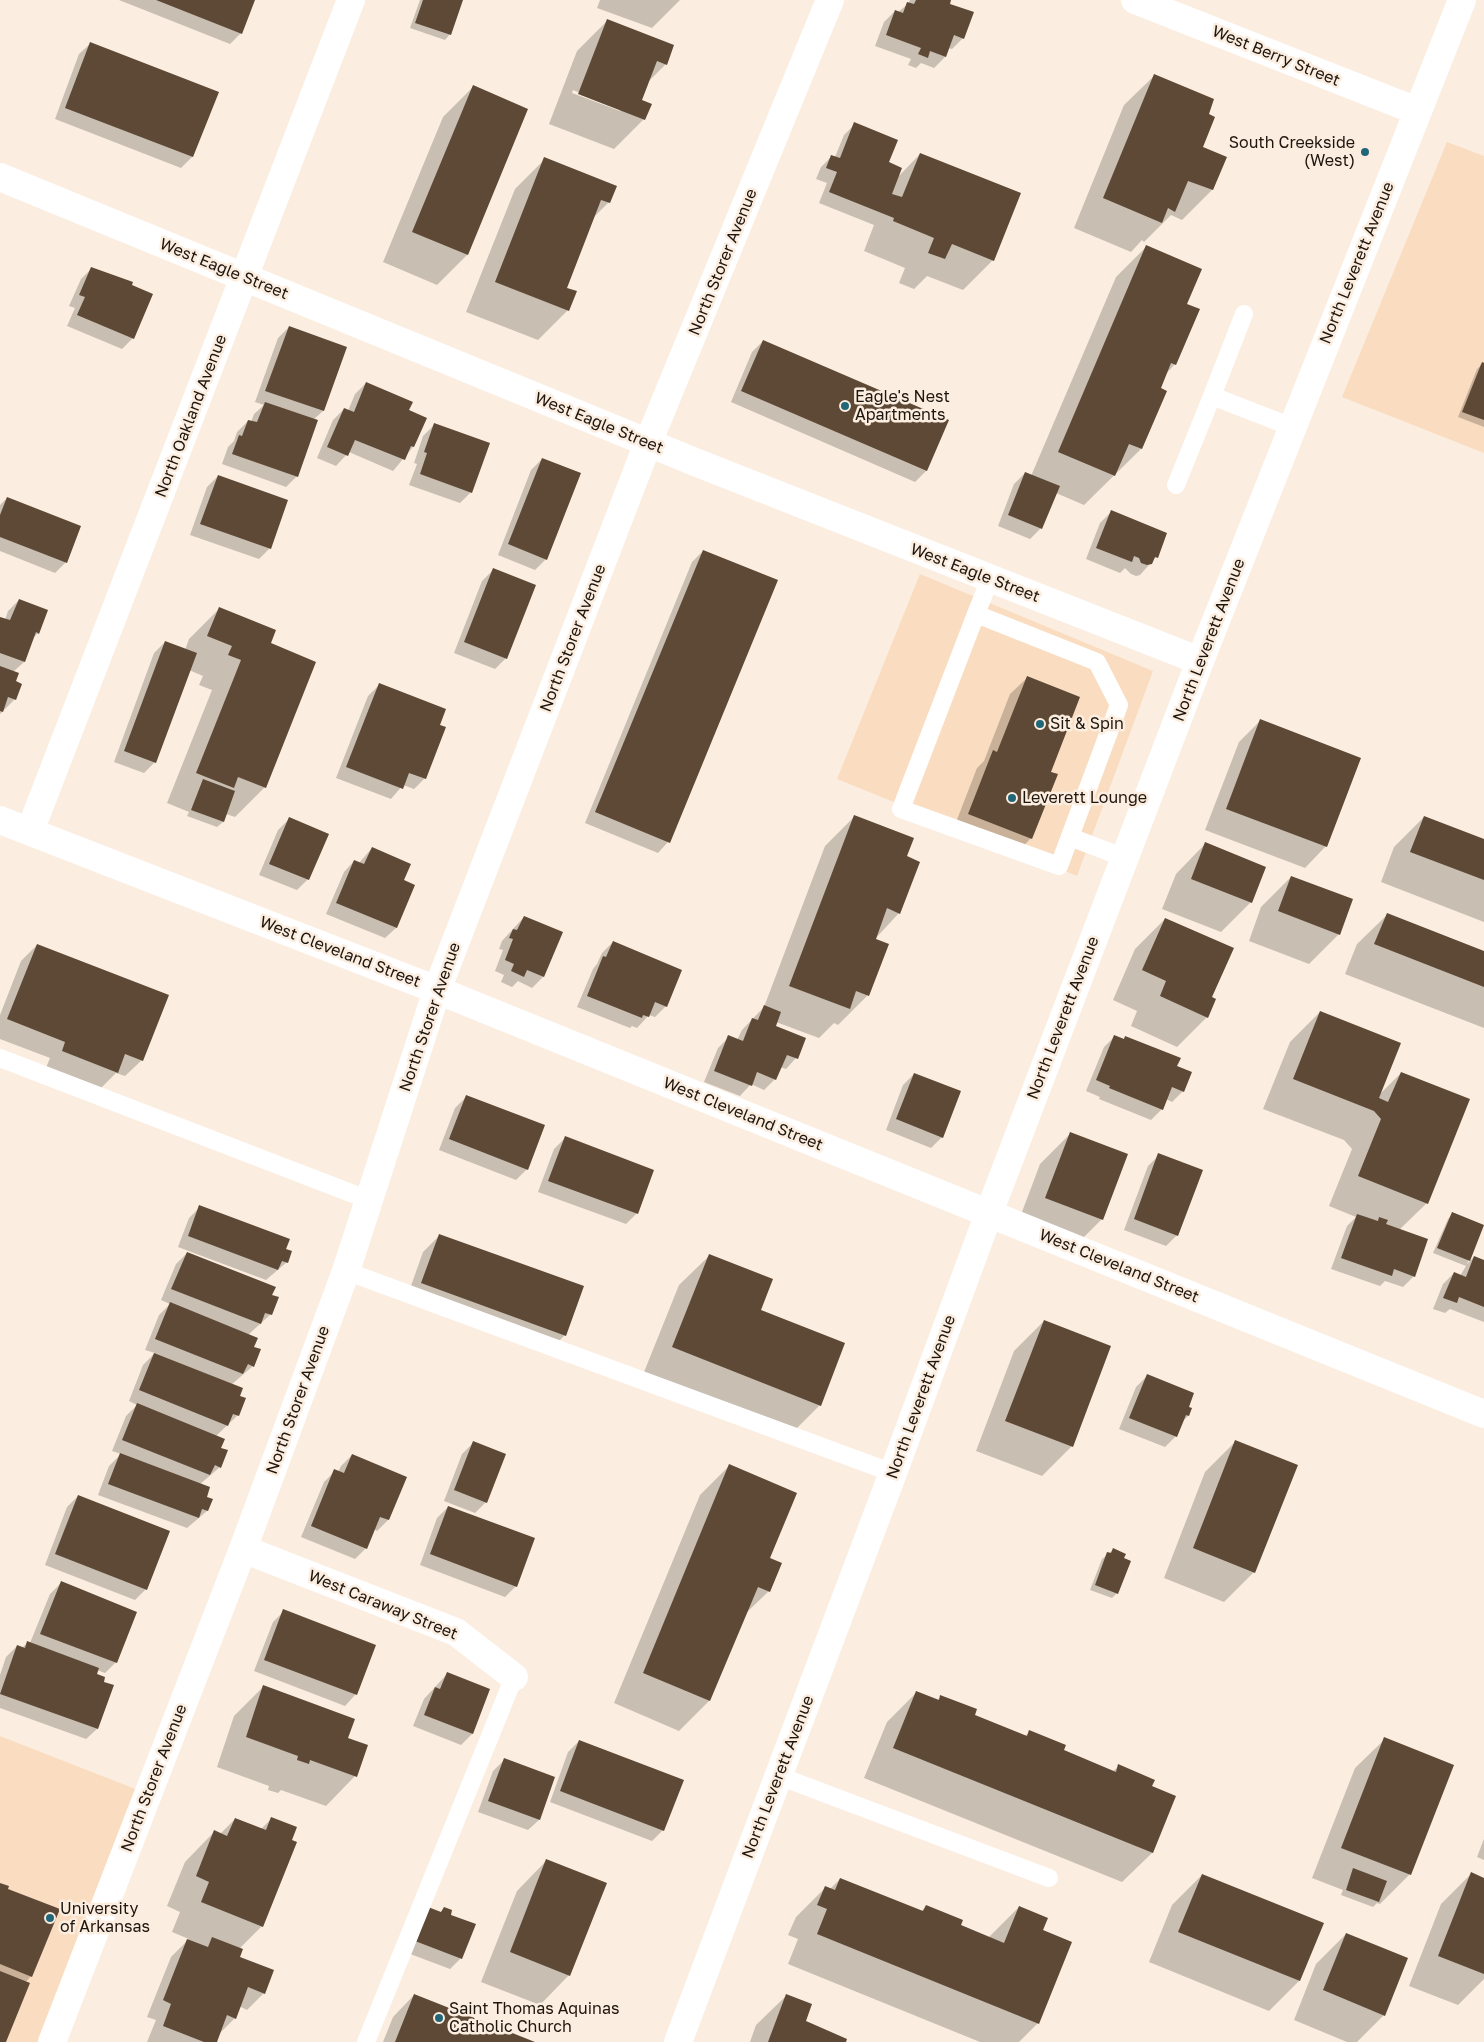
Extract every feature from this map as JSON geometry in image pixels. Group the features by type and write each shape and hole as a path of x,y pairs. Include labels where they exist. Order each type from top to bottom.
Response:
{"street":[{"name":"North Oakland Avenue","path":"30,831 352,0"},
{"name":"North Storer Avenue","path":"52,2042 243,1549 346,1271 437,990 648,443 830,0"},
{"name":"North Leverett Avenue","path":"678,2042 989,1213 1200,661 1462,0"},
{"name":"West Berry Street","path":"1152,3 1417,111"},
{"name":"West Eagle Street","path":"0,177 648,443 1200,661"},
{"name":"West Cleveland Street","path":"0,820 437,990 1484,1414"},
{"name":"West Caraway Street","path":"243,1549 456,1632 514,1677"}],"lane":[{"path":"1176,485 1244,314"},
{"path":"1212,396 1292,427"},
{"path":"976,614 1097,662 1119,705 1059,866 901,809 976,614 990,579"},
{"path":"1070,837 1125,858"},
{"path":"0,1058 369,1200"},
{"path":"346,1271 893,1473"},
{"path":"366,2042 514,1677"},
{"path":"779,1776 1049,1878"}],"shaded area":[{"path":"1447,142 1484,156 1484,453 1342,397"},
{"path":"920,574 1153,671 1077,876 837,779"},
{"name":"University of Arkansas","path":"0,1736 148,1794 52,2042 0,2042"}],"building":[{"path":"156,0 255,0 242,34"},
{"path":"423,0 463,0 451,35 415,23"},
{"path":"916,0 951,0 950,4 974,12 964,39 954,35 946,57 930,51 928,58 918,54 921,48 886,35 895,10 903,13 907,2 914,4"},
{"path":"607,19 674,45 667,65 657,61 642,100 652,104 645,120 578,94"},
{"path":"90,42 219,92 193,157 65,108"},
{"path":"1154,74 1214,99 1209,114 1215,117 1203,147 1227,157 1213,190 1188,181 1175,212 1168,208 1162,223 1103,198"},
{"path":"473,85 528,109 468,255 412,232"},
{"path":"854,122 898,140 889,162 902,168 892,194 902,197 920,153 1021,193 994,261 952,244 945,259 928,253 934,238 893,221 894,218 829,192 837,172 826,168 831,155 840,158"},
{"path":"544,157 617,186 610,203 601,200 567,288 577,291 569,311 495,282"},
{"path":"1146,245 1202,269 1187,304 1200,309 1176,365 1171,363 1161,388 1167,391 1142,449 1129,444 1115,476 1058,452"},
{"path":"91,267 133,282 132,285 153,294 134,339 77,315 85,297 79,295"},
{"path":"289,326 347,347 324,411 265,391"},
{"name":"Eagle's Nest Apartments","path":"763,340 949,420 927,471 741,391"},
{"path":"1482,362 1484,363 1484,420 1462,412"},
{"path":"366,382 413,402 409,410 427,418 414,447 411,446 405,460 355,440 348,456 327,447 344,408 354,412"},
{"path":"265,402 318,420 298,477 232,454 239,435 242,436 248,420 257,422"},
{"path":"434,423 490,443 472,493 420,474 427,453 424,452"},
{"path":"542,458 581,473 547,560 508,544"},
{"path":"1025,472 1060,486 1042,529 1008,515"},
{"path":"218,475 288,500 271,549 200,524"},
{"path":"7,497 81,526 67,563 0,537 0,515"},
{"path":"1111,510 1167,533 1158,558 1155,557 1152,564 1141,563 1139,558 1134,556 1132,562 1096,548"},
{"path":"703,550 778,580 670,843 595,812"},
{"path":"493,568 536,585 507,659 464,642"},
{"path":"19,599 48,610 39,634 36,632 25,662 0,653 0,617 10,620"},
{"path":"219,607 276,630 271,643 316,662 266,788 238,777 234,788 196,773 241,660 228,655 232,646 207,636"},
{"path":"165,641 197,653 156,763 124,751"},
{"path":"0,666 19,673 16,681 22,684 16,700 8,697 3,712 0,711"},
{"path":"1027,676 1080,697 1051,772 1058,774 1032,839 968,814 993,750 997,752"},
{"path":"379,683 446,709 440,725 446,727 426,779 409,773 403,789 346,767"},
{"path":"1260,719 1361,758 1327,847 1226,809"},
{"path":"203,779 235,791 224,822 191,810"},
{"path":"854,815 914,838 907,856 920,862 900,914 887,908 876,939 889,944 869,996 856,991 850,1009 789,986"},
{"path":"1424,816 1484,839 1484,880 1410,852"},
{"path":"289,817 329,834 309,880 269,864"},
{"path":"1205,842 1266,867 1252,903 1191,879"},
{"path":"372,847 411,864 404,880 415,885 397,928 336,903 354,860 364,864"},
{"path":"1291,876 1353,899 1340,935 1278,911"},
{"path":"1387,913 1484,951 1484,987 1374,944"},
{"path":"524,916 563,932 544,977 527,970 524,977 511,971 514,964 505,960 513,939 509,938 513,929 517,930"},
{"path":"1165,918 1234,948 1212,997 1216,999 1208,1018 1160,996 1166,981 1142,970"},
{"path":"613,941 682,970 667,1007 655,1002 649,1017 643,1015 642,1018 587,996 603,956 606,957"},
{"path":"37,944 169,995 143,1061 125,1054 118,1073 62,1051 65,1042 7,1019"},
{"path":"764,1005 781,1012 776,1026 806,1038 798,1059 787,1055 776,1080 757,1072 752,1086 714,1071 728,1035 743,1041 752,1018 758,1020"},
{"path":"1320,1011 1401,1043 1379,1098 1388,1102 1401,1072 1470,1099 1428,1204 1358,1176 1381,1119 1374,1111 1293,1079"},
{"path":"1114,1035 1124,1039 1125,1036 1181,1058 1177,1066 1192,1072 1184,1092 1172,1087 1163,1110 1109,1088 1110,1086 1096,1080"},
{"path":"914,1073 961,1091 943,1138 896,1119"},
{"path":"466,1095 545,1125 528,1170 449,1139"},
{"path":"1070,1132 1128,1154 1103,1220 1045,1198"},
{"path":"565,1136 654,1170 638,1214 548,1181"},
{"path":"1158,1153 1203,1170 1178,1236 1134,1219"},
{"path":"199,1205 290,1239 286,1249 292,1251 288,1263 282,1261 278,1270 188,1236"},
{"path":"1452,1212 1484,1225 1470,1261 1437,1248"},
{"path":"1357,1214 1378,1221 1379,1217 1388,1220 1386,1224 1428,1239 1415,1277 1394,1269 1392,1276 1341,1258"},
{"path":"439,1234 584,1286 566,1336 421,1283"},
{"path":"187,1252 276,1287 272,1295 279,1297 272,1315 265,1313 261,1324 171,1289"},
{"path":"709,1254 773,1279 761,1310 845,1343 821,1406 672,1347"},
{"path":"1474,1256 1484,1260 1484,1307 1459,1297 1457,1303 1443,1298 1454,1272 1466,1277"},
{"path":"170,1302 258,1338 254,1347 261,1349 254,1367 248,1364 243,1374 155,1339"},
{"path":"1044,1320 1111,1346 1073,1447 1005,1421"},
{"path":"154,1353 243,1388 240,1396 246,1398 239,1416 233,1414 228,1426 139,1390"},
{"path":"1147,1374 1194,1393 1189,1407 1192,1408 1189,1416 1186,1415 1177,1437 1129,1418"},
{"path":"137,1403 225,1439 221,1448 228,1450 221,1468 215,1465 210,1475 122,1440"},
{"path":"1235,1440 1298,1465 1255,1573 1193,1548"},
{"path":"473,1441 506,1454 487,1503 454,1490"},
{"path":"120,1453 210,1487 207,1497 213,1499 208,1511 202,1509 199,1518 108,1484"},
{"path":"352,1454 407,1477 389,1520 380,1517 367,1549 311,1526 334,1469 344,1473"},
{"path":"729,1464 797,1493 770,1558 782,1563 770,1592 758,1587 710,1701 643,1673"},
{"path":"78,1495 170,1531 147,1590 55,1554"},
{"path":"448,1506 535,1538 517,1587 430,1554"},
{"path":"1113,1548 1126,1554 1124,1558 1131,1561 1118,1594 1095,1585 1107,1552 1111,1553"},
{"path":"61,1581 137,1612 117,1663 40,1634"},
{"path":"283,1609 376,1645 357,1695 264,1660"},
{"path":"27,1641 99,1668 97,1674 105,1677 104,1682 114,1685 98,1729 0,1694 17,1645 25,1648"},
{"path":"447,1672 490,1689 473,1734 424,1715 435,1687 440,1689"},
{"path":"263,1685 355,1719 348,1738 368,1745 357,1777 310,1760 309,1764 297,1760 298,1756 246,1737"},
{"path":"916,1691 939,1700 940,1695 977,1709 975,1715 1027,1736 1029,1730 1066,1745 1064,1750 1116,1772 1118,1764 1155,1780 1152,1786 1176,1796 1153,1853 893,1748"},
{"path":"1384,1737 1454,1765 1411,1875 1341,1848"},
{"path":"579,1740 684,1780 664,1831 560,1791"},
{"path":"504,1758 555,1777 540,1820 488,1801"},
{"path":"271,1817 297,1827 292,1840 297,1842 263,1927 201,1902 209,1882 196,1876 214,1830 227,1836 235,1818 266,1830"},
{"path":"546,1859 607,1883 570,1976 510,1952"},
{"path":"1353,1868 1387,1881 1379,1902 1346,1890"},
{"path":"1471,1872 1484,1878 1484,1974 1438,1956"},
{"path":"1202,1874 1324,1923 1300,1981 1178,1932"},
{"path":"840,1878 923,1911 926,1905 963,1920 961,1925 1004,1943 1019,1906 1048,1918 1043,1930 1072,1942 1039,2024 817,1934 827,1909 817,1905 825,1886 835,1890"},
{"path":"0,1883 9,1886 8,1889 60,1909 32,1977 0,1964"},
{"path":"428,1907 441,1912 444,1907 452,1910 451,1915 476,1924 462,1959 415,1941"},
{"path":"1346,1933 1408,1958 1385,2016 1323,1990"},
{"path":"212,1937 243,1949 240,1957 274,1970 265,1994 248,1987 236,2019 227,2015 217,2042 204,2042 163,2026 171,2004 163,2000 187,1939 208,1947"},
{"path":"0,1971 30,1983 6,2042 0,2042"},
{"name":"Saint Thomas Aquinas Catholic Church","path":"414,1994 535,2042 395,2042"},
{"path":"786,1994 812,2004 806,2021 847,2039 846,2042 768,2042"}],"place":[{"name":"South Creekside (West)","path":"1365,152"},
{"name":"Eagle's Nest Apartments","path":"845,406"},
{"name":"Sit & Spin","path":"1040,724"},
{"name":"Leverett Lounge","path":"1012,798"},
{"name":"University of Arkansas","path":"50,1918"},
{"name":"Saint Thomas Aquinas Catholic Church","path":"439,2018"}]}
